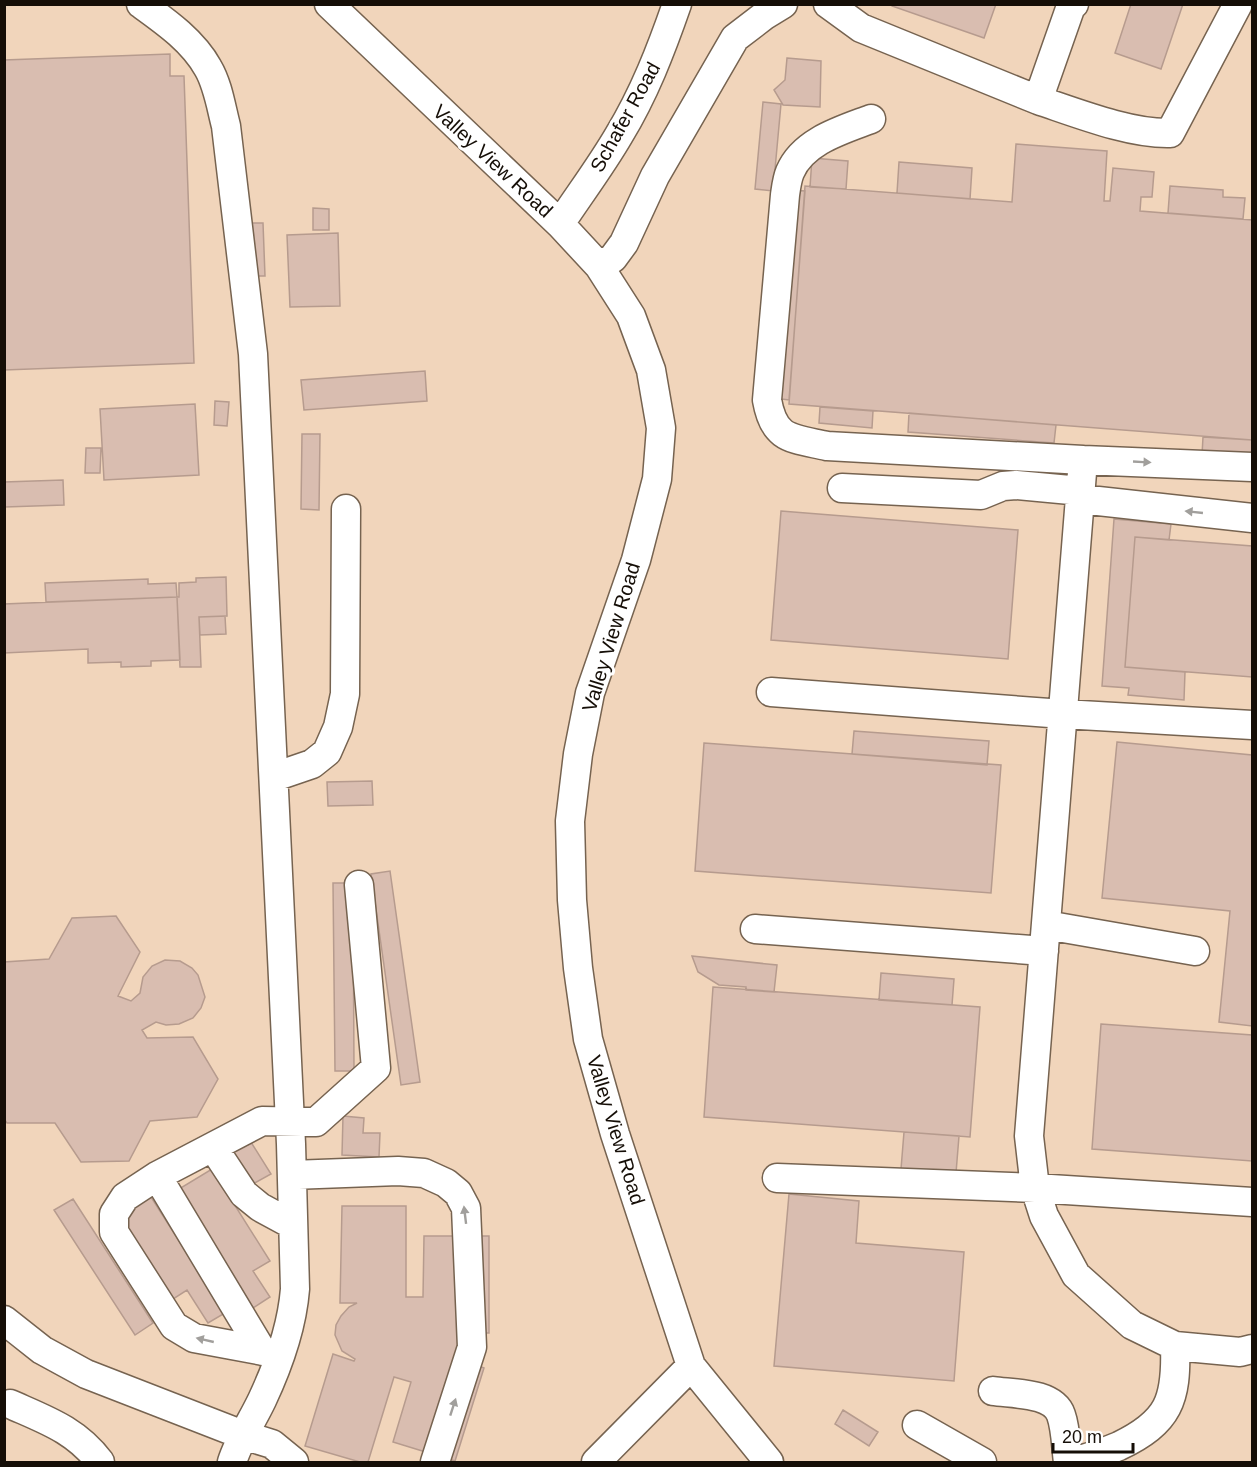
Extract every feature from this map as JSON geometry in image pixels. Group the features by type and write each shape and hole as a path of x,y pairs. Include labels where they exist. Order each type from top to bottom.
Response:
{"street":[{"path":"141,4 188,41 208,68 218,92 226,126 254,354 292,1175 295,1290 293,1313 271,1352 263,1398 232,1462"},
{"name":"Valley View Road","path":"329,4 560,224 599,266 631,316 651,370 661,428 657,479 636,560 590,693 578,754 570,821 572,900 578,968 588,1039 615,1134 691,1366 769,1462"},
{"name":"Schafer Road","path":"560,224 619,136 659,56 677,4"},
{"path":"599,266 613,258 624,243 655,176 735,38 783,4"},
{"path":"828,4 861,28 1038,100 1092,118 1156,133 1170,133 1238,4"},
{"path":"1038,100 1071,6 1074,4"},
{"path":"871,119 830,134 800,155 789,172 767,400 771,418 777,429 795,439 827,446 1252,467"},
{"path":"1083,460 1029,1136 1035,1188 1044,1216 1076,1275 1132,1325 1175,1346 1240,1352 1252,1349"},
{"path":"842,488 981,495 1003,486 1016,485 1252,518"},
{"path":"274,777 312,764 327,752 338,727 345,694 346,509"},
{"path":"771,692 1063,714 1252,725"},
{"path":"271,1352 194,1338 174,1326 114,1232 114,1214 125,1197 158,1176 262,1121 316,1122 375,1068 359,885"},
{"path":"755,929 1045,938 1195,951"},
{"path":"213,1147 244,1194 260,1207 293,1225"},
{"path":"292,1175 398,1171 424,1173 446,1183 458,1193 466,1208 472,1347 435,1462"},
{"path":"158,1176 271,1352"},
{"path":"777,1178 1035,1188 1252,1202"},
{"path":"4,1320 42,1350 86,1374 243,1436 272,1444 294,1462"},
{"path":"993,1391 1042,1398 1054,1404 1061,1415 1069,1462 1092,1458 1135,1438 1160,1420 1170,1401 1176,1377 1175,1346"},
{"path":"596,1462 691,1366"},
{"path":"10,1404 76,1436 100,1462"},
{"path":"917,1425 960,1452 982,1462"}],"shaded area":[{"path":"5,5 1252,5 1252,1462 5,1462"}],"building":[{"path":"892,4 996,4 984,38 892,6"},
{"path":"1131,4 1183,4 1161,69 1115,53"},
{"path":"170,54 170,76 184,76 194,363 4,370 4,60"},
{"path":"787,58 821,61 820,107 783,105 774,90 785,80"},
{"path":"763,102 781,104 773,191 755,189"},
{"path":"1016,144 1107,151 1104,201 1110,201 1113,168 1154,172 1152,197 1141,197 1140,211 1252,220 1252,440 789,404 805,186 1012,202"},
{"path":"812,158 848,161 846,189 810,187"},
{"path":"899,162 972,168 970,199 897,193"},
{"path":"1170,186 1223,190 1223,197 1245,198 1243,219 1168,213"},
{"path":"790,190 805,191 789,400 774,398"},
{"path":"313,208 329,209 329,230 313,230"},
{"path":"252,223 263,223 265,276 254,276"},
{"path":"338,233 340,306 290,307 287,235"},
{"path":"425,371 427,401 304,410 301,380"},
{"path":"215,401 229,402 227,426 214,425"},
{"path":"195,404 199,475 104,480 100,409"},
{"path":"820,407 873,411 872,428 819,423"},
{"path":"909,413 1056,425 1054,443 908,432"},
{"path":"302,434 320,434 319,510 301,509"},
{"path":"1203,437 1252,440 1252,459 1202,455"},
{"path":"86,448 101,448 100,473 85,473"},
{"path":"63,480 64,505 5,507 4,482"},
{"path":"781,511 1018,530 1008,659 771,640"},
{"path":"1114,519 1171,524 1169,540 1135,537 1125,667 1185,672 1184,700 1128,695 1129,688 1102,686"},
{"path":"1135,537 1252,546 1252,677 1125,667"},
{"path":"226,577 227,616 199,617 201,667 180,667 177,597 179,597 179,583 196,582 196,578"},
{"path":"148,579 148,584 176,583 177,597 46,602 45,583"},
{"path":"177,597 180,660 151,661 151,666 121,667 121,662 88,663 88,649 4,653 4,604"},
{"path":"225,616 226,634 200,635 199,617"},
{"path":"854,731 989,741 987,765 852,754"},
{"path":"1117,742 1252,755 1252,1026 1219,1022 1230,911 1102,898"},
{"path":"704,743 1001,765 991,893 695,871"},
{"path":"372,781 373,805 328,806 327,782"},
{"path":"390,871 420,1082 401,1085 371,874"},
{"path":"333,883 353,883 354,1071 335,1071"},
{"path":"116,916 140,952 118,996 131,1001 140,993 143,977 152,966 165,960 180,961 192,968 198,975 205,997 201,1008 193,1018 179,1024 166,1025 156,1022 142,1030 147,1038 193,1037 218,1079 197,1117 150,1121 129,1161 81,1162 55,1123 7,1123 4,1119 4,962 49,959 72,918"},
{"path":"692,956 777,965 774,992 719,985 698,972"},
{"path":"881,973 954,979 952,1005 879,1000"},
{"path":"713,987 980,1007 970,1137 704,1117"},
{"path":"1101,1024 1252,1035 1252,1161 1092,1149"},
{"path":"343,1116 364,1118 363,1133 380,1133 379,1157 342,1155"},
{"path":"904,1132 959,1136 956,1173 901,1169"},
{"path":"249,1139 271,1174 253,1184 231,1149"},
{"path":"212,1169 270,1261 253,1271 270,1297 253,1308 179,1189"},
{"path":"789,1194 859,1201 856,1243 964,1252 954,1381 774,1366"},
{"path":"151,1197 225,1313 208,1323 187,1290 170,1301 117,1217"},
{"path":"73,1199 153,1323 135,1335 54,1210"},
{"path":"342,1206 406,1206 406,1297 423,1297 424,1236 489,1236 489,1333 484,1333 479,1366 484,1368 455,1461 393,1442 411,1382 394,1377 368,1462 360,1462 305,1446 333,1354 354,1361 355,1359 342,1351 335,1335 336,1325 341,1316 349,1307 357,1303 340,1303"},
{"path":"843,1410 878,1432 869,1446 835,1424"}]}
